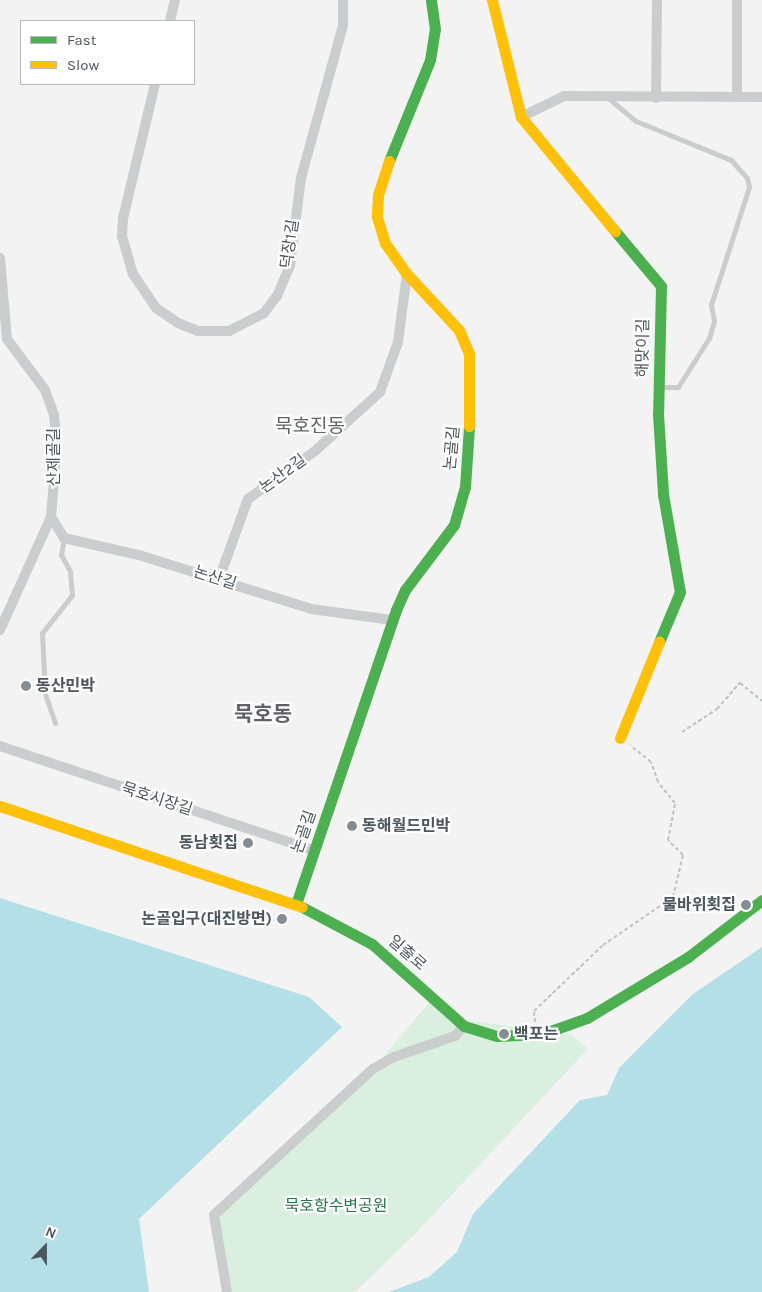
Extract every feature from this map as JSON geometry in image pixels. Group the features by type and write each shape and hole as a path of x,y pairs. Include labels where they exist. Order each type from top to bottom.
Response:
{"street":[{"path":"170,20 175,0"},
{"name":"덕장1길","path":"155,85 123,218 122,236 133,274 156,308 178,323 198,331 229,331 264,312 277,296 290,266 301,178 343,26 343,0"},
{"name":"논골길","path":"296,904 392,620 405,590 454,525 465,487 472,383 469,353 459,330 407,274 384,243 376,205 388,163 430,60 435,29 431,0"},
{"name":"해맞이길","path":"492,0 508,80 521,118 661,286 659,388 663,494 680,592 620,738"},
{"path":"656,98 657,0"},
{"path":"737,0 737,97"},
{"path":"521,118 564,96 656,98 762,97"},
{"name":"산제골길","path":"0,258 7,339 45,390 54,415 56,475 51,517 0,630"},
{"name":"논산2길","path":"220,579 248,499 315,451 380,392 398,342 407,274"},
{"path":"51,517 64,538"},
{"name":"논산길","path":"64,538 139,555 320,612 392,620"},
{"name":"묵호시장길","path":"0,746 315,850"},
{"name":"일출로","path":"0,806 296,904 372,944 464,1026 497,1036 537,1034 587,1018 642,986 762,900"},
{"path":"227,1292 214,1215 373,1069 394,1057 455,1036 464,1026"}],"lane":[{"path":"607,97 645,126 731,160 747,178 749,188 711,305 714,321 709,338 678,387 659,388"},
{"path":"55,723 45,694 42,634 72,595 70,571 62,555 64,538"}],"path":[{"path":"682,732 717,709 740,683 762,701"},
{"path":"537,1034 534,1011 603,945 673,897 683,855 668,840 675,803 658,782 651,762 620,738"}],"green space":[{"name":"묵호항수변공원","path":"433,998 457,1019 572,1035 588,1049 416,1233 355,1292 227,1292 214,1215 373,1069"}],"water":[{"path":"0,898 309,997 342,1027 139,1219 149,1292 0,1292"},
{"path":"762,947 762,1292 389,1292 429,1277 457,1252 473,1214 580,1100 607,1095 619,1068 693,994"}],"traffic: fast":[{"path":"389,161 430,60 435,29 431,0"},
{"path":"615,231 661,286 658,414 663,494 680,592 659,642"},
{"path":"296,904 396,610 405,590 454,525 465,487 469,426"},
{"path":"302,907 372,944 464,1026 497,1036 542,1034 587,1018 688,957 762,900"}],"traffic: slow":[{"path":"492,0 521,117 615,231"},
{"path":"389,161 378,195 377,217 385,243 407,274 459,330 469,353 469,426"},
{"path":"620,738 659,642"},
{"path":"0,806 302,907"}],"place":[{"name":"동산민박","path":"26,686"},
{"name":"동해월드민박","path":"352,826"},
{"name":"동남횟집","path":"248,843"},
{"name":"물바위횟집","path":"746,905"},
{"name":"논골입구(대진방면)","path":"282,919"},
{"name":"백포는","path":"504,1034"}],"district":[{"name":"묵호진동","path":"310,427"},
{"name":"묵호동","path":"263,714"}]}
